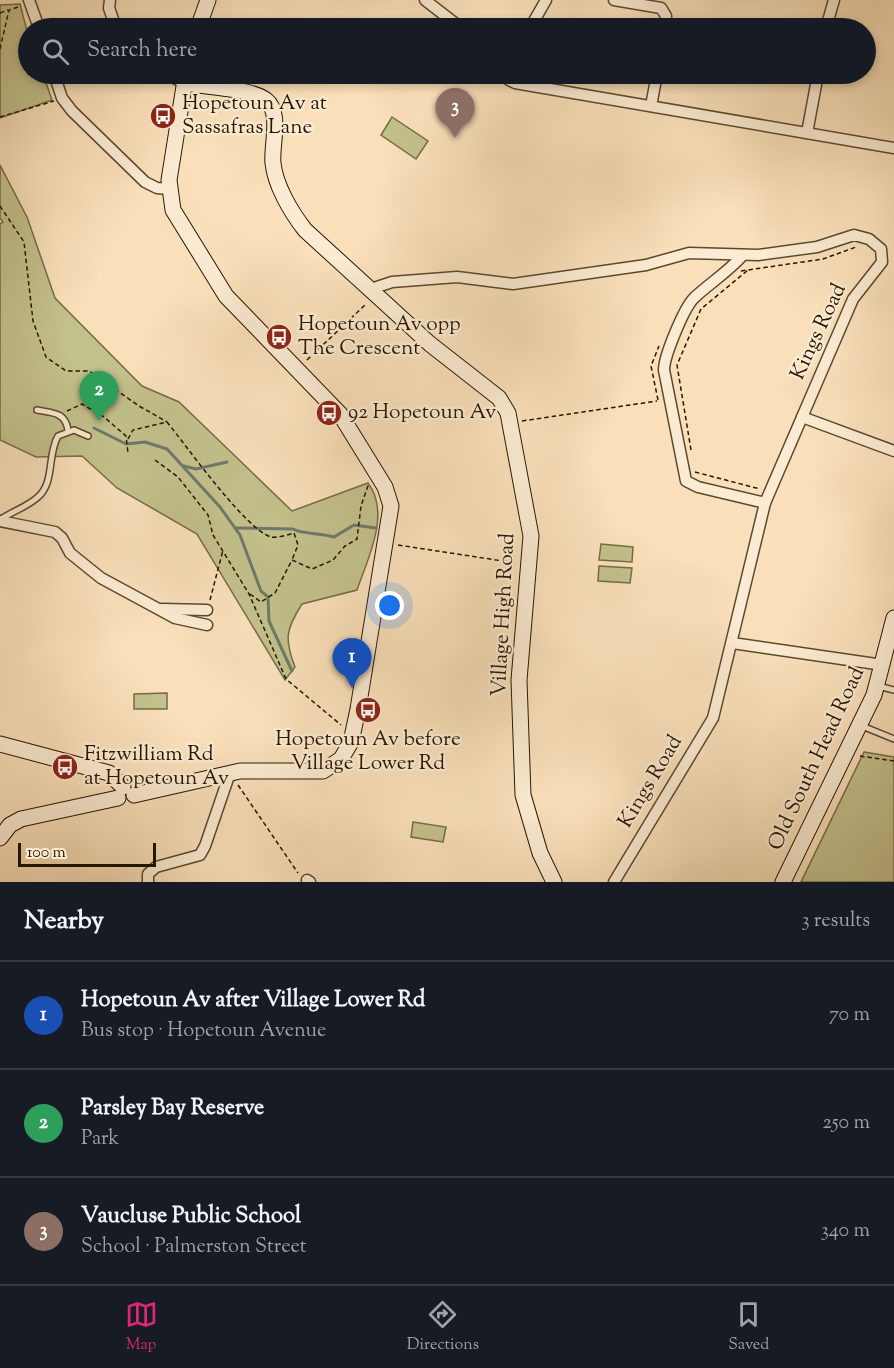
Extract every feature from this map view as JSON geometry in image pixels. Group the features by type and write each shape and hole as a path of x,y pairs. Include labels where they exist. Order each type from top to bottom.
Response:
{"street":[{"path":"110,0 113,18"},
{"path":"202,18 208,0"},
{"path":"424,0 447,18"},
{"path":"536,18 546,0"},
{"path":"614,0 661,8 666,18"},
{"path":"829,18 834,0"},
{"path":"25,3 33,18"},
{"path":"57,84 62,98 146,182 157,188 169,189"},
{"path":"0,838 10,825 21,819 98,803 125,793 233,778 250,770 323,771 334,766 347,750 358,709 391,506 387,490 340,414 218,285 173,210 169,189 184,84"},
{"name":"Village High Road","path":"210,84 247,93 268,102 273,109 274,173 295,218 305,230 374,291 429,345 499,398 509,423 531,536 519,680 523,795 540,853 554,882"},
{"path":"543,84 651,106 894,148"},
{"path":"651,106 655,84"},
{"path":"807,133 816,84"},
{"name":"Kings Road","path":"374,291 392,282 457,278 513,284 646,265 703,251 743,255 817,247 854,235 869,239 881,249 882,262 853,298 765,503 713,718 614,882"},
{"path":"743,255 729,271 689,304 664,364 686,481 698,487 765,503"},
{"path":"802,417 894,451"},
{"path":"0,521 55,532 62,538 70,553 89,571 175,618 207,625"},
{"path":"162,609 207,610"},
{"name":"Old South Head Road","path":"783,882 877,685 894,618"},
{"path":"732,643 883,665"},
{"path":"0,744 99,769 114,776 125,793"},
{"path":"98,803 107,784 99,769"},
{"path":"148,882 148,874 156,867 200,855 233,778"}],"lane":[{"path":"37,410 60,414 66,420 68,430"},
{"path":"68,430 88,436"},
{"path":"0,521 43,492 48,479 55,440 68,430"},
{"path":"877,685 894,690"},
{"path":"859,725 894,739"}],"path":[{"path":"0,13 25,3"},
{"path":"0,50 9,10"},
{"path":"0,117 62,98"},
{"path":"0,206 24,242 33,321 46,357 66,371 89,371 139,406 167,422 207,475 258,530 272,537 294,533 298,545 275,593 261,602 249,594"},
{"path":"729,271 823,259 852,247 863,248"},
{"path":"692,457 677,365 701,309 748,270"},
{"path":"306,361 374,291"},
{"path":"88,408 100,378"},
{"path":"509,423 669,399"},
{"path":"60,414 82,404 104,417 128,439"},
{"path":"128,453 128,439 133,430 167,422"},
{"path":"155,460 190,489 208,515 213,535 249,594 286,679 341,725"},
{"path":"694,468 699,475 764,490"},
{"path":"292,560 312,568 333,560 345,546 357,539 356,526 359,523 367,485"},
{"path":"398,545 529,565"},
{"path":"207,610 223,550"},
{"path":"860,756 894,761"},
{"path":"233,778 301,878 308,881"}],"shaded area":[{"path":"20,4 24,18 18,18 18,84 46,84 52,100 0,118 0,5"},
{"path":"392,117 428,141 416,159 381,135"},
{"path":"0,165 27,217 55,298 142,386 179,402 292,511 368,483 375,495 378,522 357,590 302,604 288,634 289,649 295,667 285,680 197,534 117,488 82,456 36,457 0,440 0,224 3,222 0,218"},
{"path":"601,544 633,547 632,562 599,560"},
{"path":"599,566 632,568 630,583 598,581"},
{"path":"167,693 167,709 134,709 134,694"},
{"path":"864,752 894,757 894,882 801,882"},
{"path":"413,822 446,827 443,842 411,837"}],"waterway":[{"path":"94,428 126,444 145,442 167,449 220,507 240,535 261,591 268,597 269,621 292,671"},
{"path":"184,466 196,469 227,462"},
{"path":"235,528 293,529 334,537 354,525 376,528"}],"place":[{"name":"Hopetoun Av at Sassafras Lane","path":"163,116"},
{"name":"Vaucluse Public School","path":"455,138"},
{"name":"Hopetoun Av opp The Crescent","path":"279,337"},
{"name":"92 Hopetoun Av","path":"329,413"},
{"name":"Parsley Bay Reserve","path":"99,421"},
{"name":"Hopetoun Av after Village Lower Rd","path":"352,688"},
{"name":"Hopetoun Av before Village Lower Rd","path":"368,710"},
{"name":"Fitzwilliam Rd at Hopetoun Av","path":"65,767"}]}
